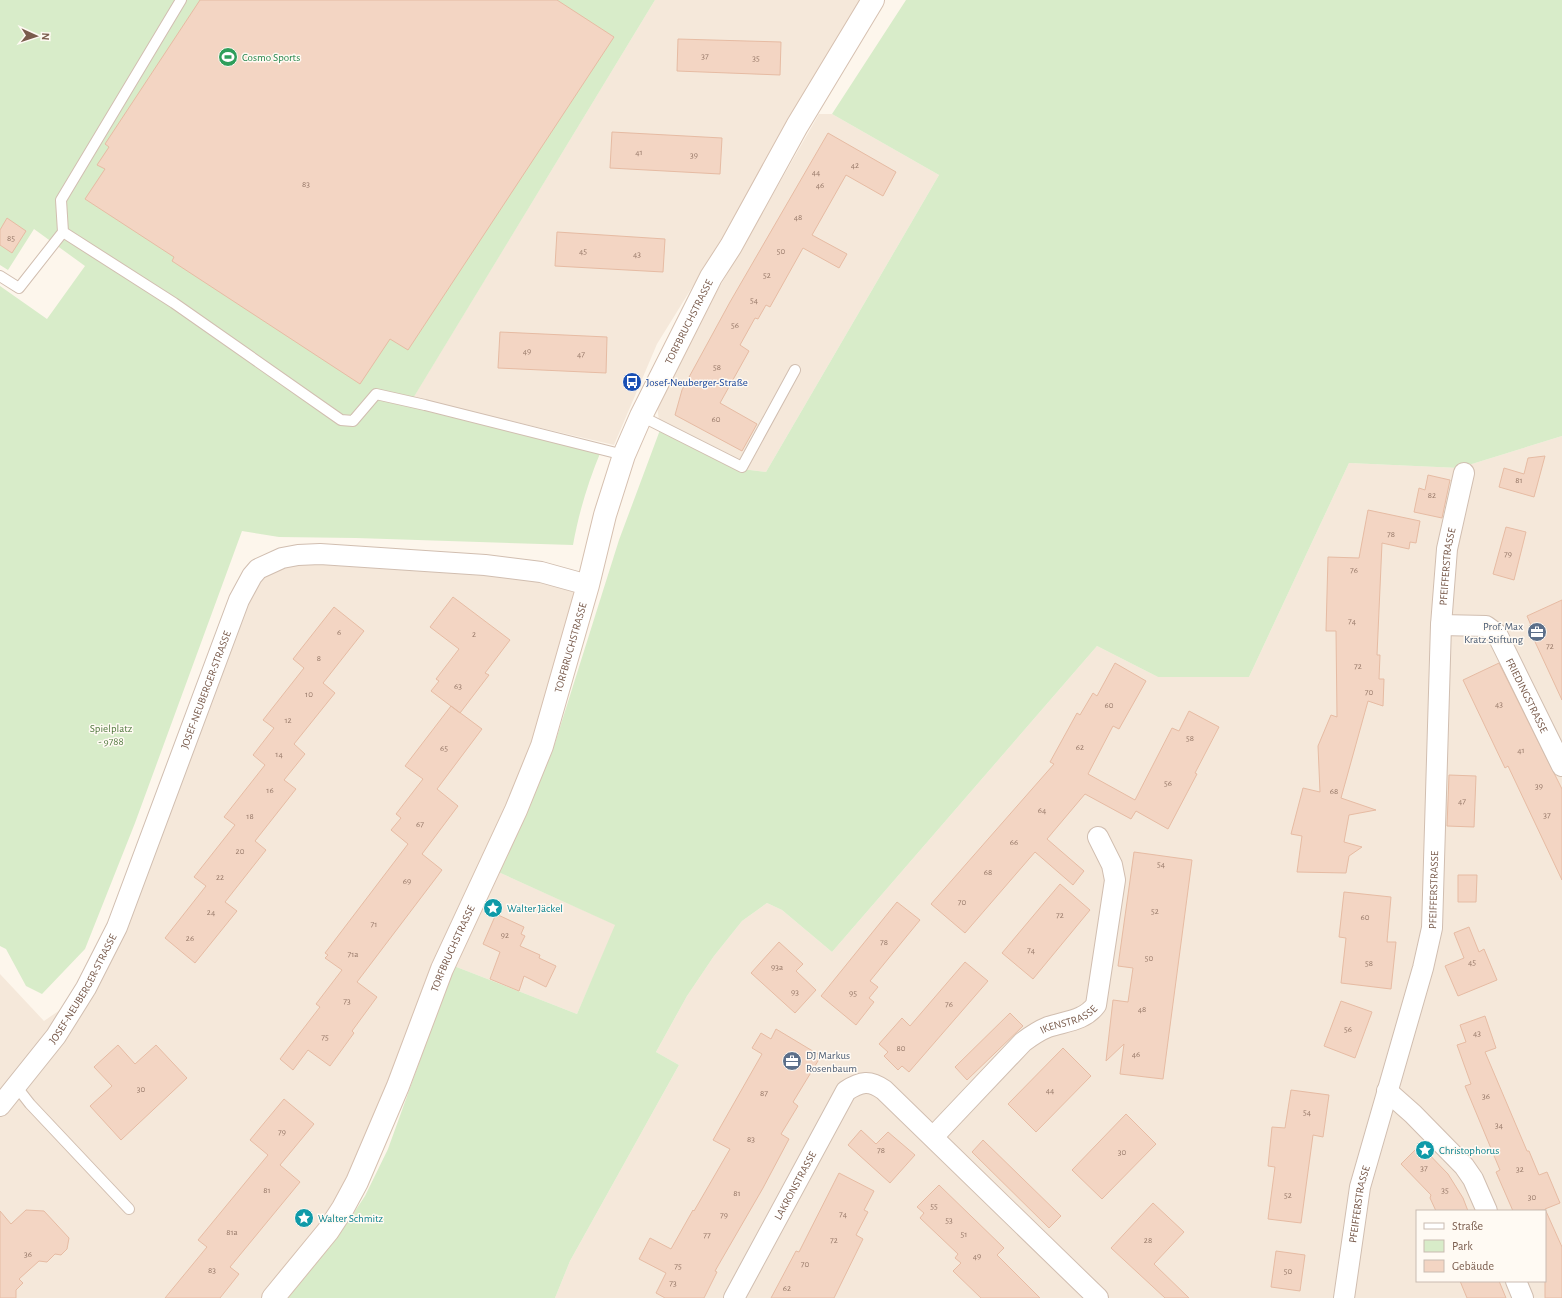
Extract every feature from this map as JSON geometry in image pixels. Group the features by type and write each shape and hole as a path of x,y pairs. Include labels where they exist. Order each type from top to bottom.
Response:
{"main road":[{"name":"TORFBRUCHSTRASSE","path":"273,1298 313,1250 340,1214 372,1149 442,969 516,810 542,746 588,584 605,515 624,455 641,416 711,277 731,246 797,126 873,0"}],"street":[{"name":"PFEIFFERSTRASSE","path":"1344,1298 1360,1187 1423,968 1432,928 1441,625 1447,549 1464,473"},
{"name":"JOSEF-NEUBERGER-STRASSE","path":"0,1106 56,1036 86,988 117,927 239,600 252,576 258,569 282,558 320,554 477,565 541,572 588,584"},
{"name":"FRIEDINGSTRASSE","path":"1441,625 1486,626 1497,634 1562,766"},
{"name":"IKENSTRASSE","path":"933,1137 1023,1042 1037,1032 1048,1027 1083,1017 1096,1005 1115,880 1112,865 1098,837"},
{"name":"LAKRONSTRASSE","path":"734,1298 846,1091 856,1084 875,1084 884,1090 933,1137"},
{"path":"1387,1091 1414,1114 1464,1166 1473,1179 1487,1210"},
{"path":"933,1137 1098,1298"},
{"path":"1516,1282 1523,1298"}],"lane":[{"path":"0,276 19,288 63,232 61,200 182,0"},
{"path":"63,232 174,303 341,420 352,421 376,394 624,455"},
{"path":"641,416 742,467 795,370"},
{"path":"16,1086 30,1104 129,1209"}],"shaded area":[{"path":"655,0 870,0 657,344 614,445 413,398"},
{"path":"819,114 832,114 939,175 766,472 742,469 660,430 657,405 704,314"},
{"path":"1562,436 1562,1298 555,1298 570,1261 679,1065 656,1052 687,996 714,956 742,921 767,903 782,910 832,952 1097,646 1158,677 1249,677 1349,463 1459,468"},
{"path":"279,561 545,576 584,587 537,750 366,1156 322,1231 267,1298 0,1298 0,974 44,1021 89,990 240,601"},
{"path":"496,871 616,925 577,1014 454,966"}],"green space":[{"name":"Spielplatz - 9788","path":"0,0 655,0 409,405 601,451 584,497 573,545 279,537 242,531 135,823 85,949 42,994 26,986 6,949 0,946 0,286 47,319 85,266 34,229 8,270 0,265"},
{"path":"906,0 1562,0 1562,436 1459,468 1349,463 1249,677 1158,677 1097,646 832,952 782,910 767,903 742,921 714,956 687,996 656,1052 679,1065 570,1261 555,1298 288,1298 341,1232 365,1196 388,1149 454,966 577,1014 615,925 496,871 555,743 619,540 660,430 742,469 766,472 939,175 832,114"}],"building":[{"path":"200,0 557,0 614,37 408,350 390,339 360,384 172,261 174,257 85,199 105,169 97,165 109,147 105,144"},
{"path":"678,39 781,42 780,75 677,71"},
{"path":"612,132 722,138 720,174 610,168"},
{"path":"828,133 896,172 883,196 846,175 812,235 847,254 839,268 803,248 770,307 766,305 758,319 755,318 740,345 749,351 720,403 757,424 742,451 675,415 682,390 730,302"},
{"path":"7,218 26,231 12,253 0,245 0,230"},
{"path":"557,232 665,239 663,272 555,266"},
{"path":"500,332 607,337 606,373 498,368"},
{"path":"1545,456 1534,497 1499,487 1504,468 1524,474 1528,458"},
{"path":"1428,475 1450,480 1442,518 1414,512 1419,488 1425,490"},
{"path":"1368,510 1420,521 1416,543 1410,542 1409,549 1382,543 1377,655 1380,655 1379,679 1384,679 1383,706 1368,701 1341,798 1376,810 1349,815 1344,842 1362,847 1349,856 1346,873 1297,872 1302,836 1291,834 1303,788 1320,792 1318,746 1331,715 1337,717 1336,631 1326,631 1328,557 1359,558"},
{"path":"1506,527 1526,532 1514,580 1493,574"},
{"path":"453,597 510,640 485,673 489,675 460,713 431,691 439,681 436,679 459,649 430,627"},
{"path":"1562,600 1562,700 1530,631 1533,630 1527,616"},
{"path":"334,607 364,631 323,683 335,693 294,744 305,754 284,780 296,789 255,841 266,850 225,902 237,911 195,963 165,938 206,886 194,877 235,825 224,817 265,765 253,755 274,728 263,720 304,668 293,659"},
{"path":"1115,663 1146,681 1119,729 1113,726 1088,774 1135,800 1172,728 1179,731 1189,711 1219,727 1195,773 1197,774 1168,829 1136,811 1131,819 1085,794 1047,839 1084,871 1073,885 1035,852 965,933 931,904 1054,764 1050,762 1077,713 1080,715 1093,693 1097,696"},
{"path":"1499,663 1562,789 1562,880 1508,766 1505,768 1463,680"},
{"path":"451,706 482,729 437,789 458,806 422,854 442,870 357,982 377,997 352,1031 354,1033 330,1066 308,1050 293,1070 280,1059 320,1007 316,1004 342,970 325,958 328,955 325,953 408,844 391,830 401,818 396,814 423,779 405,766"},
{"path":"1449,775 1476,776 1474,827 1447,826"},
{"path":"1134,852 1192,860 1163,1079 1120,1074 1124,1044 1106,1061 1113,1000 1128,1002 1133,968 1118,966"},
{"path":"1458,875 1477,875 1476,902 1458,902"},
{"path":"1060,884 1090,910 1033,979 1002,953"},
{"path":"1344,892 1391,897 1387,942 1396,942 1391,989 1341,983 1346,938 1339,937"},
{"path":"897,902 920,920 870,981 878,987 869,998 874,1002 856,1025 821,996"},
{"path":"496,914 524,927 521,934 525,936 520,946 540,955 539,958 556,966 546,987 524,976 519,991 490,979 500,952 483,944"},
{"path":"1469,927 1479,952 1484,949 1497,980 1458,996 1445,966 1464,958 1454,933"},
{"path":"779,942 803,964 796,971 816,990 795,1013 751,973"},
{"path":"965,962 988,981 909,1072 902,1066 898,1070 884,1056 888,1052 879,1044 902,1018 910,1026"},
{"path":"1341,1001 1372,1012 1355,1058 1324,1046"},
{"path":"1010,1013 1023,1026 967,1080 955,1067"},
{"path":"1485,1016 1496,1048 1485,1052 1527,1151 1529,1151 1539,1175 1547,1172 1560,1203 1545,1210 1513,1210 1496,1172 1500,1170 1465,1086 1471,1084 1457,1045 1466,1042 1460,1025"},
{"path":"776,1029 821,1056 793,1102 798,1106 781,1134 789,1139 763,1188 715,1271 717,1272 704,1298 665,1298 656,1293 666,1273 639,1259 650,1238 671,1249 693,1210 694,1211 730,1149 713,1140 762,1054 752,1048 761,1033 771,1039"},
{"path":"118,1045 135,1064 156,1045 187,1078 121,1140 90,1106 112,1086 94,1067"},
{"path":"1063,1048 1091,1076 1036,1132 1008,1104"},
{"path":"1291,1090 1329,1095 1323,1137 1313,1135 1301,1223 1268,1219 1275,1167 1268,1166 1272,1127 1285,1128"},
{"path":"284,1099 314,1124 280,1165 300,1182 230,1267 239,1274 220,1298 165,1298 207,1247 198,1240 268,1155 250,1140"},
{"path":"1126,1114 1156,1144 1102,1199 1072,1170"},
{"path":"861,1130 876,1144 888,1132 915,1155 890,1183 848,1145"},
{"path":"983,1140 1061,1216 1049,1228 972,1152"},
{"path":"1420,1145 1448,1174 1463,1198 1468,1210 1436,1210 1430,1198 1431,1195 1401,1164"},
{"path":"839,1173 874,1191 864,1210 868,1212 856,1235 863,1239 834,1298 771,1298 796,1251 799,1252"},
{"path":"939,1185 1004,1248 997,1255 1040,1298 981,1298 953,1271 961,1263 955,1258 958,1254 920,1218 924,1213 917,1207"},
{"path":"1153,1203 1184,1232 1154,1264 1189,1298 1165,1298 1111,1248"},
{"path":"26,1210 44,1211 69,1238 67,1249 61,1255 55,1254 47,1262 39,1261 19,1279 23,1283 16,1290 16,1298 0,1298 0,1211 11,1224"},
{"path":"1546,1211 1562,1247 1562,1298 1545,1298"},
{"path":"1276,1251 1305,1255 1300,1291 1271,1287"},
{"path":"1460,1282 1499,1282 1506,1298 1467,1298"}],"place":[{"name":"Cosmo Sports","path":"228,57"},
{"name":"Josef-Neuberger-Straße","path":"632,382"},
{"name":"Prof. Max Kratz Stiftung","path":"1537,632"},
{"name":"Walter Jäckel","path":"493,908"},
{"name":"DJ Markus Rosenbaum","path":"792,1061"},
{"name":"Christophorus","path":"1425,1150"},
{"name":"Walter Schmitz","path":"304,1218"}]}
